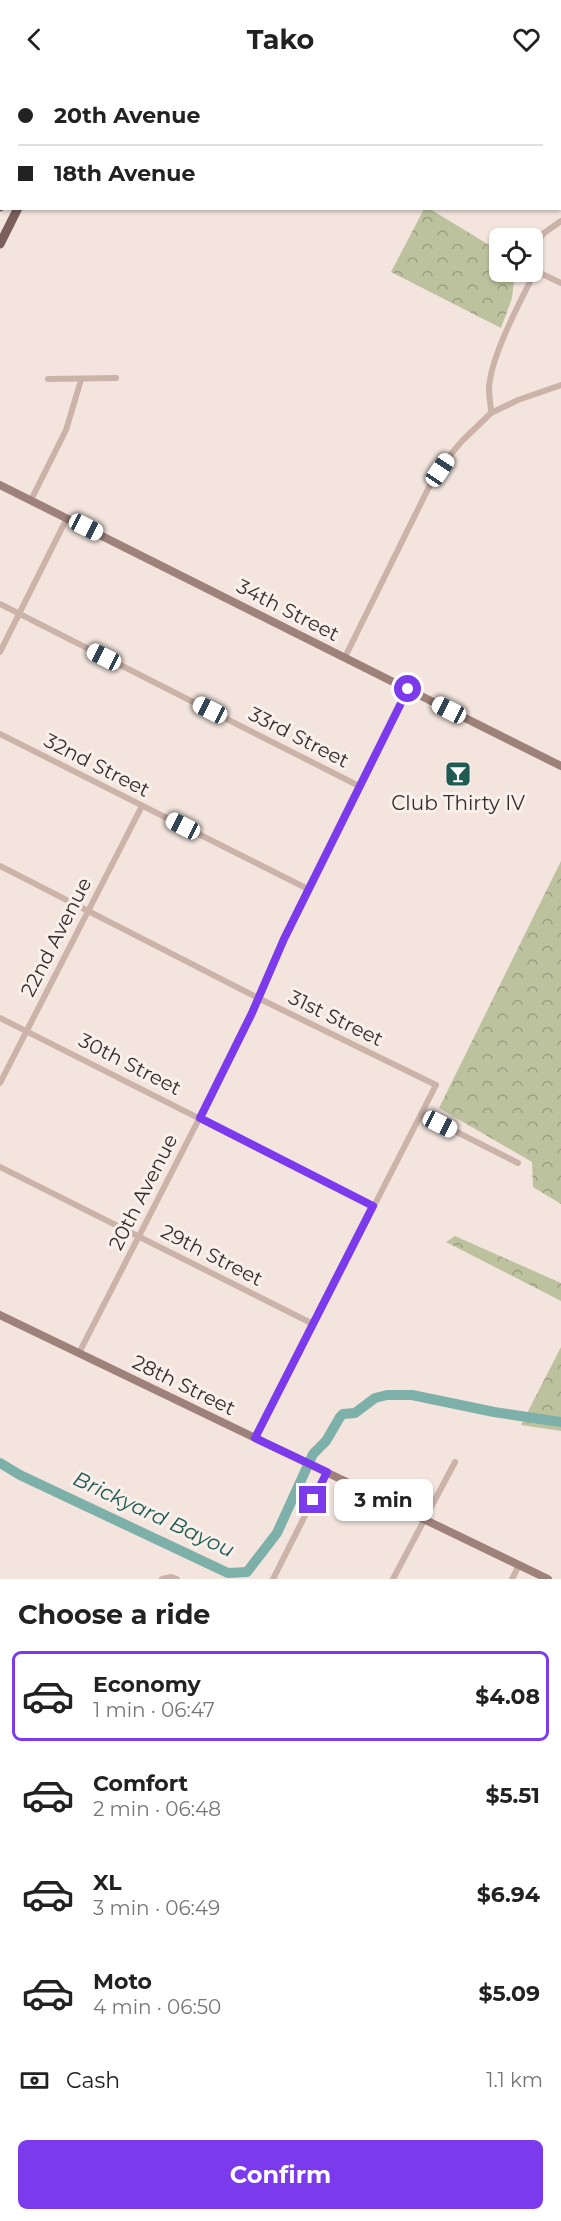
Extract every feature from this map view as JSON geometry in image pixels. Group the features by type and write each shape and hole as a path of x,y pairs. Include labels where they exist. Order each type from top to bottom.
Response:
{"main road":[{"path":"0,244 17,210"}],"street":[{"path":"543,234 561,220"},
{"path":"543,274 561,283"},
{"path":"492,413 489,389 492,365 528,282"},
{"path":"48,379 116,378"},
{"path":"31,500 66,430 81,380"},
{"path":"345,657 428,489 462,441 492,413 518,400 561,385"},
{"name":"34th Street","path":"0,485 561,766"},
{"path":"0,652 67,518"},
{"name":"33rd Street","path":"0,604 359,786"},
{"name":"20th Avenue","path":"79,1353 200,1118 308,889 408,689"},
{"name":"32nd Street","path":"0,734 308,889"},
{"name":"22nd Avenue","path":"0,1083 141,806"},
{"name":"31st Street","path":"0,866 258,998 435,1085 421,1114"},
{"name":"30th Street","path":"0,1018 373,1206"},
{"path":"255,1438 421,1114 518,1163"},
{"name":"29th Street","path":"0,1167 313,1324"},
{"name":"28th Street","path":"0,1315 548,1579"},
{"path":"393,1579 455,1462"},
{"path":"273,1579 323,1470"},
{"path":"512,1579 519,1565"},
{"path":"162,1579 171,1577 177,1579"}],"green space":[{"path":"423,210 432,210 489,245 489,282 514,282 512,298 501,328 391,272"},
{"path":"561,861 561,1204 533,1187 532,1162 439,1108"},
{"path":"455,1236 561,1283 561,1301 446,1242"},
{"path":"561,1347 561,1431 521,1425"}],"waterway":[{"name":"Brickyard Bayou","path":"0,1463 20,1475 228,1573 247,1572 277,1533 313,1454 326,1441 340,1417 343,1414 355,1413 375,1398 387,1395 412,1395 494,1412 561,1422"}],"place":[{"name":"Club Thirty IV","path":"458,774"}],"route":[{"path":"313,1500 327,1472 255,1438 373,1206 200,1118 252,1013 284,939 408,689"}]}
